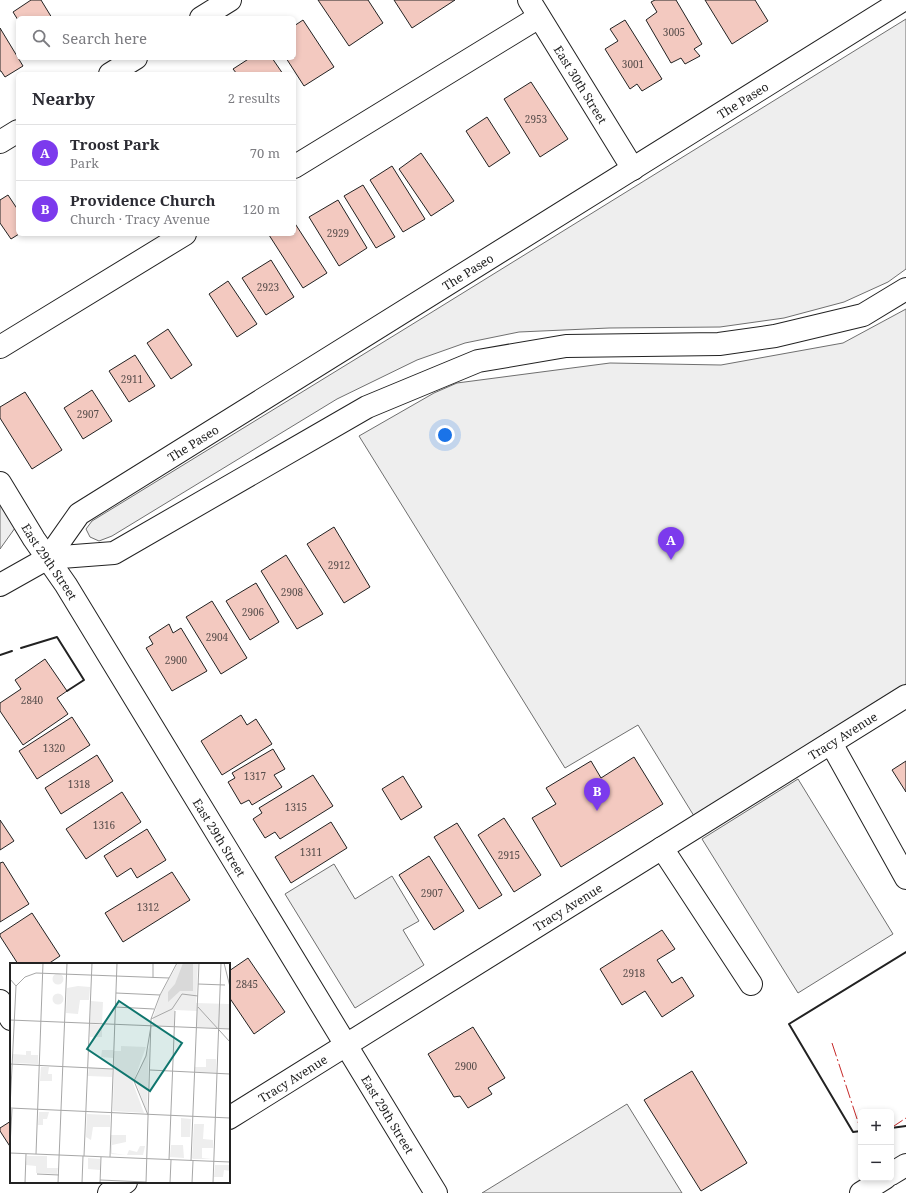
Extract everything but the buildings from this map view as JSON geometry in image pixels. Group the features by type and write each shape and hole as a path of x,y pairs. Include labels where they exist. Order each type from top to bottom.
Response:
{"main road":[{"path":"203,16 230,0"},
{"name":"The Paseo","path":"48,558 79,514 903,0"},
{"path":"296,166 534,8"},
{"name":"East 30th Street","path":"534,8 633,169"},
{"path":"113,72 133,60"},
{"path":"0,142 16,132"},
{"path":"0,347 182,236"},
{"name":"The Paseo","path":"0,585 48,558 114,553 367,407 478,362 566,346 719,344 774,336 863,315 906,289"},
{"name":"East 29th Street","path":"0,483 34,539 66,585 345,1046 436,1193"},
{"name":"Tracy Avenue","path":"230,1117 906,696"},
{"path":"831,743 906,878"},
{"path":"662,848 750,984"},
{"path":"0,1001 10,1017"},
{"path":"879,1184 906,1165"}],"shaded area":[{"path":"906,19 906,269 888,282 844,302 784,318 720,327 609,328 519,332 465,343 417,360 337,399 112,536 99,541 90,537 86,529 92,521"},
{"path":"906,309 906,684 694,816 638,725 565,768 359,436 434,393 457,383 610,363 721,365 843,343"},
{"path":"0,503 15,528 0,549"},
{"path":"798,779 893,934 798,993 702,839"},
{"path":"334,864 355,899 392,876 419,921 403,930 424,965 355,1008 285,894"},
{"path":"627,1104 682,1193 482,1193"}],"wall":[{"path":"21,648 57,637 84,680 67,691"},
{"path":"0,655 12,651"},
{"path":"858,1131 853,1132 789,1024 906,952"},
{"path":"894,1128 906,1126"}],"power":[{"path":"832,1043 858,1122"},
{"path":"894,1126 906,1118"}],"place":[{"name":"Troost Park","path":"671,560"},
{"name":"Providence Church","path":"597,811"}]}
